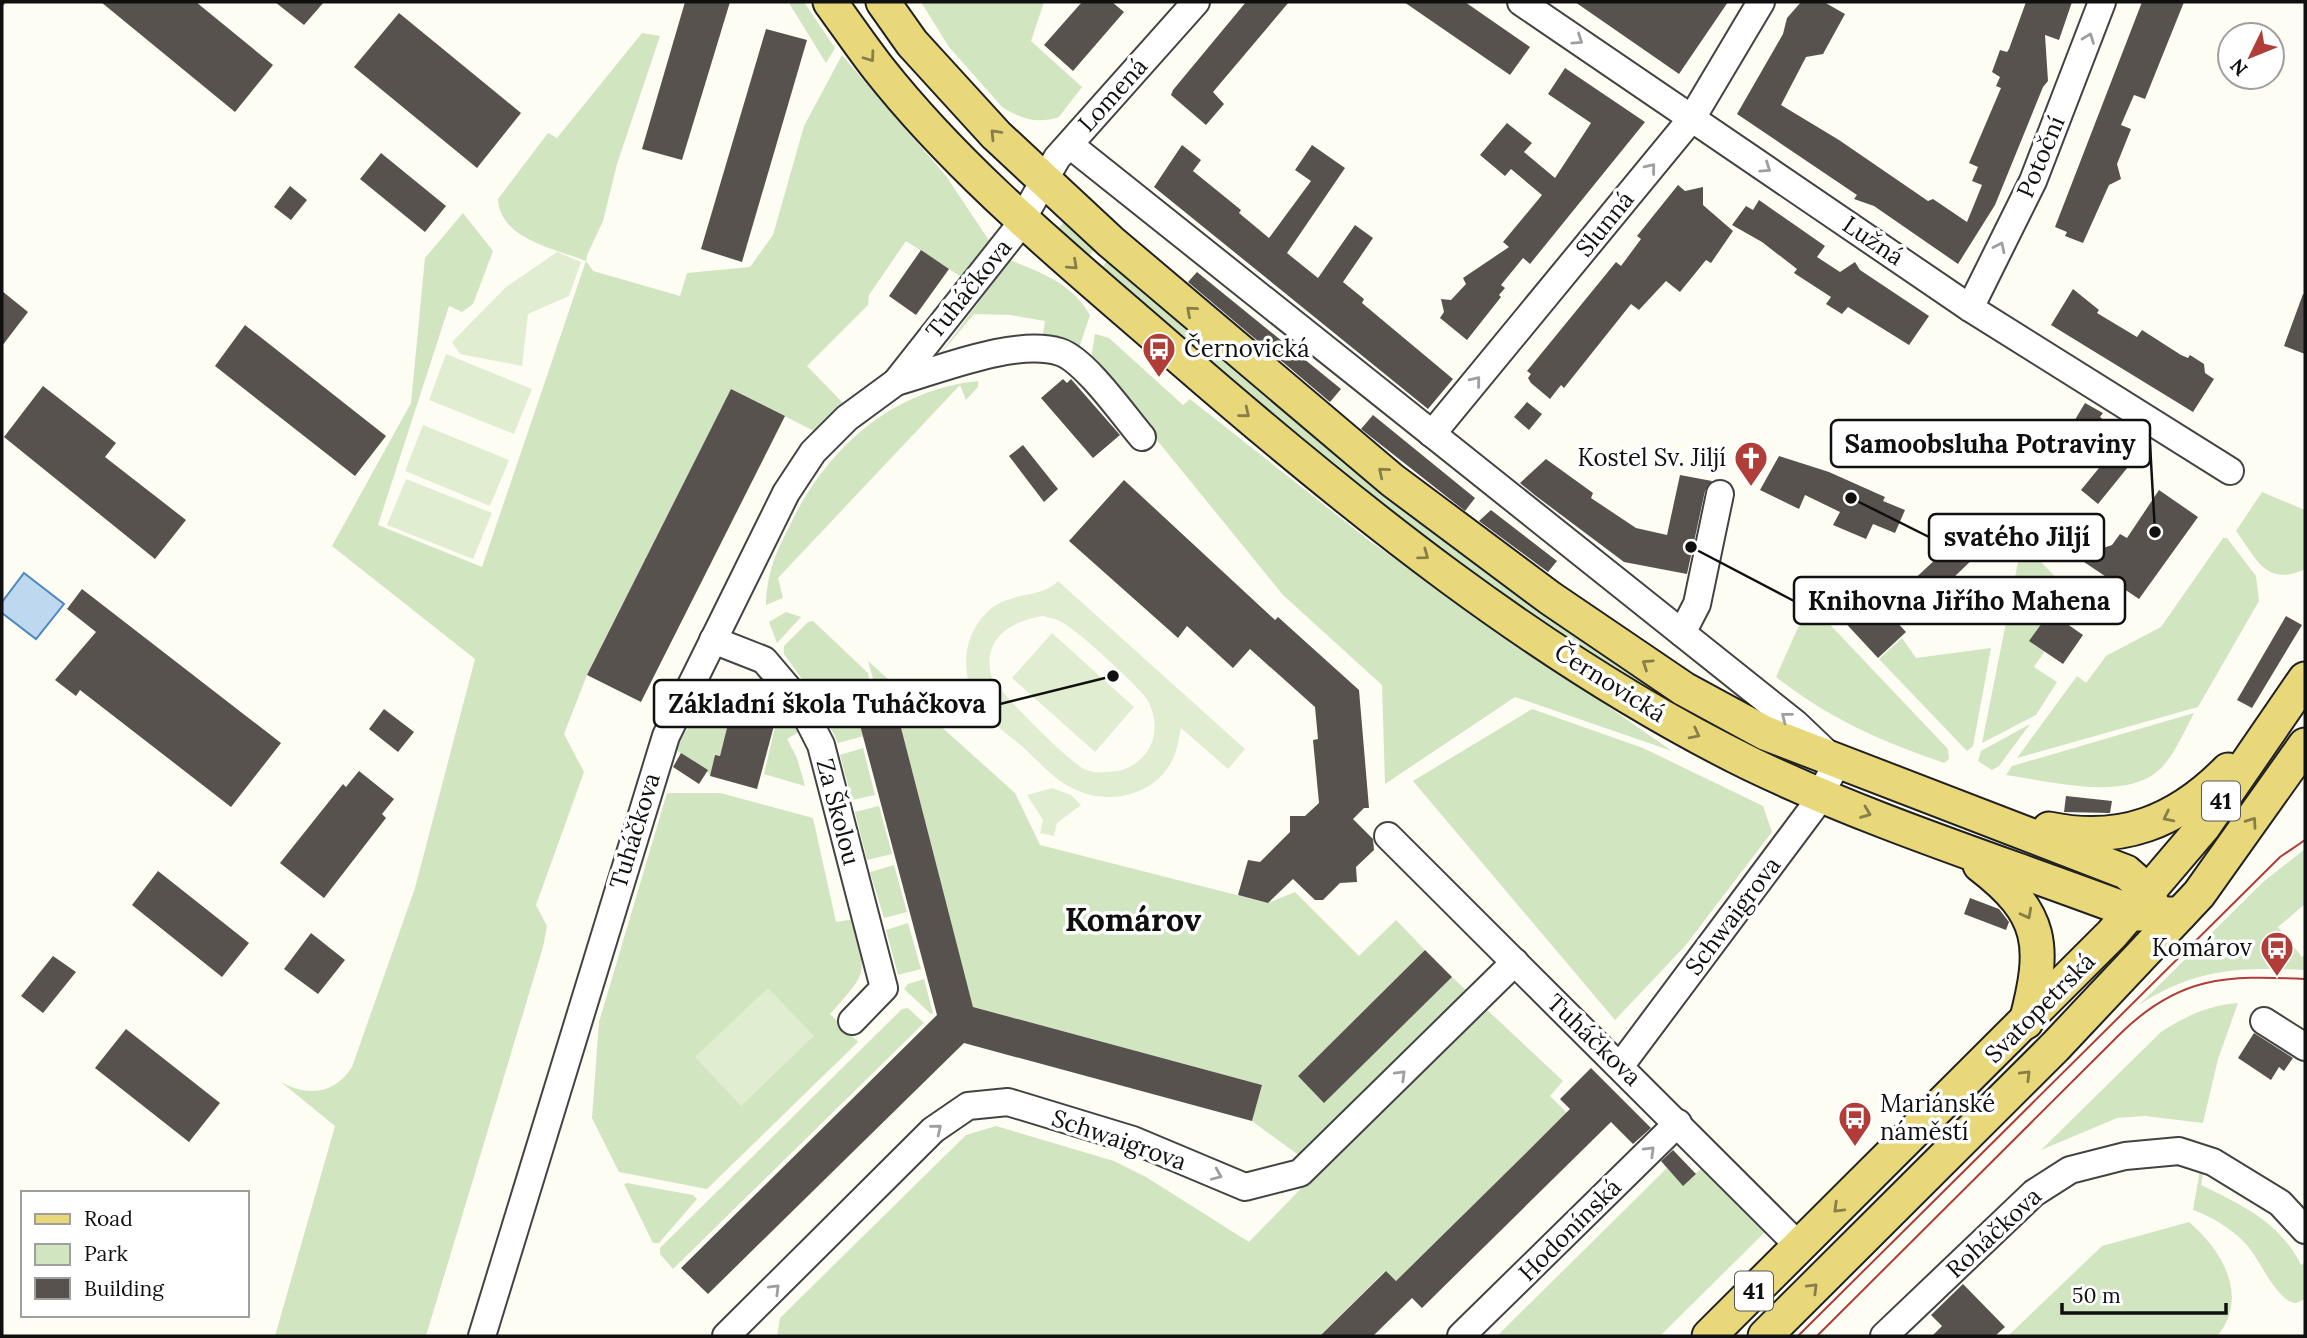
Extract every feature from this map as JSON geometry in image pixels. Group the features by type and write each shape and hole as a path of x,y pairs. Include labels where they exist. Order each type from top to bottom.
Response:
{"main road":[{"name":"Černovická","path":"830,2 878,69 923,120 1035,198 1131,260 1381,471 1550,598 1684,689 1765,733 1967,813"},
{"name":"Černovická","path":"883,2 912,43 996,135 1035,198 1214,387 1355,504 1525,629 1661,717 1821,796 1962,850 2155,915"},
{"path":"1967,813 2073,834 2123,832 2151,825 2177,813 2224,774 2297,692"},
{"name":"Svatopetrská","path":"1765,1336 2055,1047 2155,915 2204,826 2297,692"},
{"name":"Svatopetrská","path":"1709,1336 2025,1025 2155,915 2206,885 2305,745"},
{"path":"1967,813 2126,872 2155,915"},
{"path":"1962,850 2012,889 2032,919 2038,956 2035,987 2025,1025"}],"street":[{"name":"Lomená","path":"1035,198 1057,158 1196,2"},
{"name":"Lužná","path":"1521,2 1970,308 2230,471"},
{"name":"Slunná","path":"1432,434 1692,118 1761,2"},
{"name":"Potoční","path":"1970,308 2032,181 2102,2"},
{"name":"Černovická","path":"1070,145 1682,632 1805,733 1837,763"},
{"name":"Tuháčkova","path":"482,1336 647,789 666,736 786,493 813,452 847,418 896,382 1035,198"},
{"name":"Tuháčkova","path":"896,382 1018,349 1061,352 1093,378 1142,437"},
{"path":"1682,632 1697,604 1720,494"},
{"name":"Za Školou","path":"713,640 764,660 798,701 821,745 884,988 852,1020"},
{"name":"Schwaigrova","path":"1621,1066 1821,796 1837,763"},
{"name":"Tuháčkova","path":"1388,836 1799,1246"},
{"name":"Schwaigrova","path":"726,1336 933,1130 968,1106 1008,1102 1133,1140 1245,1187 1300,1173 1516,962"},
{"path":"2264,1021 2305,1048"},
{"name":"Hodonínská","path":"1461,1336 1678,1123"},
{"name":"Roháčkova","path":"1885,1336 2034,1192 2070,1170 2125,1156 2179,1151 2213,1162 2280,1203 2305,1230"}],"green space":[{"path":"804,2 835,48 826,63 789,3"},
{"path":"921,2 1044,2 1031,41 1082,87 1059,117 1036,120 1009,111 1002,107 949,47"},
{"path":"642,33 660,36 617,164 603,221 586,261 518,233 501,213 498,199 548,133 557,138"},
{"path":"842,55 946,176 990,242 963,278 906,241 869,295 868,305 807,366 843,403 814,431 731,389 587,675 564,734 584,772 536,905 547,926 543,947 426,1336 275,1336 335,1126 281,1082 301,1090 320,1090 338,1083 352,1067 415,888 475,659 332,546 411,403 425,258 463,213 493,251 473,304 462,312 449,306 378,525 482,567 586,261 593,271 680,296 687,273 750,267 773,235 804,126"},
{"path":"1064,222 1096,248 1086,259 1057,230"},
{"path":"557,252 581,262 569,296 528,314 522,366 460,354 452,342 506,287"},
{"path":"1110,257 1759,744 1759,748 1756,751 1689,718 1529,614 1430,543 1329,464 1100,270"},
{"path":"1010,260 1055,280 1083,304 1090,315 1078,351 1043,334 1045,321 1010,315 974,314 938,357"},
{"path":"1095,334 1109,338 1183,405 1190,399 1371,542 1672,751 1515,697 1385,784 1382,685 1283,595 1091,359"},
{"path":"446,354 532,389 514,434 429,400"},
{"path":"978,381 978,387 966,400 960,385 778,578 783,598 766,605 771,570 787,530 808,492 845,446 892,409 918,396 947,387"},
{"path":"423,425 509,460 490,506 405,471"},
{"path":"406,479 492,513 473,559 387,525"},
{"path":"2262,492 2305,510 2304,570 2280,575 2271,572 2256,560 2236,531"},
{"path":"2223,538 2227,538 2256,576 2259,601 2198,707 2017,758 2077,676 2086,683 2106,656 2161,627"},
{"path":"2022,542 2068,590 2069,597 2057,589 2047,604 2050,612 2030,641 2045,651 2034,667 2057,682 2036,715 1982,743"},
{"path":"1058,581 1245,749 1228,769 1181,728 1175,754 1167,769 1144,789 1114,797 1083,793 1062,782 989,717 977,703 968,679 966,661 971,636 985,615 995,606 1050,588","holes":["1043,616 1070,627 1146,698 1154,719 1153,740 1146,753 1133,765 1123,770 1097,772 1076,764 1005,695 991,675 991,651 1002,633 1021,622"]},
{"path":"1808,605 1817,611 1948,749 1949,759 1944,763 1856,727 1816,705 1776,677"},
{"path":"786,612 801,617 777,643 769,622"},
{"path":"813,621 868,673 872,694 835,696 811,692 784,654 784,646 808,622"},
{"path":"1052,633 1134,707 1095,752 1012,678"},
{"path":"1902,638 1916,658 1991,648 1973,746 1967,751 1879,659"},
{"path":"868,661 1015,793 1040,845 1268,903 1295,892 1359,956 1396,920 1425,950 1298,1076 1324,1102 1452,977 1563,1081 1550,1096 1567,1113 1396,1281 1385,1271 1320,1336 777,1336 780,1318 966,1135 996,1126 1114,1161 1146,1177 1249,1242 1319,1170 1252,1121 1262,1085 973,1007 898,716 861,725 864,736 838,743 826,719 850,707 895,708 889,698 878,696"},
{"path":"735,696 720,756 715,755 712,767 716,769 714,777 676,750 699,716 715,704"},
{"path":"1532,709 1643,748 1763,806 1772,832 1685,946 1615,1020 1413,781"},
{"path":"790,710 802,730 787,739 797,758 805,786 764,774 776,723 786,723 787,711"},
{"path":"2194,713 2164,765 2150,777 2131,784 2089,787 2006,775 2012,766"},
{"path":"2030,724 1999,766 1992,770 1978,761 1981,751"},
{"path":"863,748 875,795 852,800 840,755"},
{"path":"1052,788 1071,795 1081,805 1057,823 1054,836 1040,833 1043,820 1027,795"},
{"path":"667,793 720,793 813,818 836,922 854,919 861,952 862,963 858,979 830,1014 858,1042 707,1189 619,1172 592,1118 599,1022"},
{"path":"879,806 892,854 867,860 855,812"},
{"path":"2305,849 2305,904 2278,927 2302,957 2305,955 2305,970 2239,970 2199,977 2179,984 2139,1005 2263,882"},
{"path":"894,865 907,912 884,918 870,872"},
{"path":"908,923 921,969 898,975 886,930"},
{"path":"924,979 933,1013 931,1014 904,989 908,984"},
{"path":"768,988 814,1036 741,1106 695,1057"},
{"path":"2238,1003 2218,1059 2203,1123 2145,1116 2117,1118 2041,1150 2161,1032 2198,1012"},
{"path":"908,1008 924,1023 673,1269 660,1254 660,1248 902,1009"},
{"path":"1705,1165 1769,1228 1660,1336 1497,1336 1667,1168 1683,1185"},
{"path":"2200,1170 2203,1174 2201,1185 2258,1216 2282,1237 2301,1265 2305,1263 2305,1299 2296,1303 2289,1301 2275,1287 2244,1242 2220,1223 2193,1210"},
{"path":"624,1184 693,1195 697,1199 659,1243 653,1243"},
{"path":"2189,1222 2212,1246 2228,1275 2231,1306 2227,1321 2217,1336 2008,1336 2102,1246"}],"water":[{"path":"24,573 64,604 36,639 2,613 2,602"}],"building":[{"path":"101,2 196,2 273,65 235,112"},
{"path":"275,2 324,2 304,25"},
{"path":"685,2 730,2 682,160 642,149"},
{"path":"1082,2 1112,2 1124,12 1073,71 1044,45"},
{"path":"1246,2 1289,2 1213,92 1224,104 1206,125 1171,95"},
{"path":"1404,2 1465,2 1530,47 1510,75"},
{"path":"1575,2 1728,2 1679,74"},
{"path":"1801,2 1824,2 1845,14 1823,54 1806,57 1781,105 1839,140 1928,201 1933,199 1967,222 1982,185 1972,181 1978,167 1969,163 2001,88 1996,86 2000,77 1992,72 2000,50 2007,52 2009,49 2026,2 2072,2 2059,40 2045,35 2048,81 2043,87 1995,205 1958,264 1874,206 1854,199 1857,195 1737,114 1783,34 1787,18"},
{"path":"2142,2 2184,2 2145,99 2134,95 2121,125 2131,129 2117,164 2121,179 2109,185 2083,243 2065,236 2067,232 2055,227"},
{"path":"399,13 521,113 477,168 354,67"},
{"path":"766,29 807,40 742,262 701,249"},
{"path":"1565,68 1645,122 1530,264 1523,258 1501,285 1505,288 1499,295 1501,297 1467,340 1440,318 1444,312 1441,299 1451,300 1466,284 1463,278 1509,247 1503,242 1542,195 1511,169 1505,176 1480,155 1507,123 1532,143 1524,152 1555,178 1591,123 1548,94"},
{"path":"1182,145 1201,160 1193,171 1241,210 1239,213 1269,238 1311,181 1295,170 1312,145 1345,168 1287,253 1318,278 1355,225 1373,238 1343,282 1364,299 1362,303 1453,379 1428,409 1154,187"},
{"path":"381,153 446,206 425,232 360,179"},
{"path":"1678,185 1685,191 1703,187 1703,205 1733,231 1711,263 1706,260 1680,292 1666,281 1639,310 1631,304 1564,388 1561,385 1550,399 1531,383 1528,378 1531,374 1527,371 1616,262 1621,266 1641,239 1637,236"},
{"path":"290,186 307,200 291,220 274,207"},
{"path":"1759,200 1825,246 1817,257 1840,272 1855,262 1860,270 1929,316 1909,345 1848,307 1842,314 1826,304 1831,297 1794,273 1797,269 1762,242 1732,225 1746,206 1753,210"},
{"path":"921,250 949,269 916,315 889,296"},
{"path":"1197,272 1341,389 1330,402 1188,282"},
{"path":"2073,289 2099,310 2097,313 2137,337 2142,330 2181,355 2188,358 2190,355 2204,364 2205,373 2214,379 2193,412 2051,325"},
{"path":"2,291 28,312 2,346"},
{"path":"2303,294 2305,295 2305,354 2284,346"},
{"path":"245,325 386,436 355,476 215,366"},
{"path":"1063,379 1067,383 1071,379 1120,435 1093,458 1041,398"},
{"path":"43,386 116,443 105,457 186,520 155,559 4,437"},
{"path":"731,389 785,416 641,702 587,675"},
{"path":"1527,402 1542,414 1529,430 1514,417"},
{"path":"2085,403 2103,413 2100,417 2141,451 2098,504 2081,490 2108,457 2067,433"},
{"path":"1373,415 1475,498 1465,511 1361,429"},
{"path":"1023,445 1058,489 1044,502 1009,456"},
{"path":"1779,456 1829,472 1885,497 1883,501 1905,510 1895,533 1873,524 1866,539 1833,525 1840,512 1805,495 1799,509 1760,490"},
{"path":"1546,459 1593,493 1591,498 1636,528 1667,535 1680,475 1712,481 1705,491 1687,574 1624,562 1520,483"},
{"path":"1124,480 1275,620 1278,617 1359,690 1369,808 1364,808 1353,819 1373,839 1374,850 1356,867 1357,882 1340,883 1323,900 1315,900 1293,879 1268,903 1238,895 1248,860 1260,862 1290,832 1290,816 1305,816 1319,803 1313,740 1318,739 1315,707 1250,649 1233,668 1187,626 1178,638 1069,541"},
{"path":"2159,490 2198,517 2139,599 2084,562 2091,552 2112,545 2120,534 2127,538"},
{"path":"1491,510 1557,561 1548,572 1479,521"},
{"path":"1984,514 2002,531 1925,605 1908,585"},
{"path":"1854,576 1906,632 1878,658 1826,602"},
{"path":"82,589 281,743 231,807 80,690 76,696 55,680 96,632 67,609"},
{"path":"2050,612 2083,635 2063,664 2029,641"},
{"path":"2286,616 2302,625 2252,708 2237,700"},
{"path":"735,696 779,707 757,789 710,776 715,755 720,756"},
{"path":"384,709 414,732 398,752 369,729"},
{"path":"898,716 973,1007 1262,1085 1252,1121 964,1043 708,1294 681,1268 937,1015 860,725"},
{"path":"681,753 708,770 699,784 673,767"},
{"path":"359,771 394,799 382,814 386,818 324,898 280,863 343,784 346,787"},
{"path":"2066,796 2112,801 2110,813 2064,812"},
{"path":"158,871 249,943 222,977 132,905"},
{"path":"1970,898 1999,909 2009,922 2006,930 1964,914"},
{"path":"311,933 345,960 318,994 284,969"},
{"path":"1425,950 1452,977 1324,1103 1298,1076"},
{"path":"53,956 76,972 43,1013 21,996"},
{"path":"126,1029 220,1103 189,1142 95,1068"},
{"path":"2254,1033 2293,1058 2284,1071 2279,1067 2271,1080 2238,1058"},
{"path":"1591,1068 1651,1128 1633,1144 1611,1122 1422,1308 1412,1298 1373,1336 1320,1336 1386,1271 1396,1281 1524,1155 1570,1109 1560,1099"},
{"path":"1673,1150 1696,1174 1683,1186 1661,1161"},
{"path":"1963,1284 2005,1327 1995,1336 1932,1336 1942,1326 1931,1315"}],"tram line":[{"path":"1798,1336 2280,857 2305,840"},
{"path":"1817,1336 2142,1015 2163,1000 2205,983 2251,978 2305,979"}],"place":[{"name":"Černovická","path":"1159,379"},
{"name":"Kostel Sv. Jiljí","path":"1751,488"},
{"name":"svatého Jiljí","path":"1851,498"},
{"name":"Samoobsluha Potraviny","path":"2155,532"},
{"name":"Knihovna Jiřího Mahena","path":"1691,547"},
{"name":"Základní škola Tuháčkova","path":"1113,676"},
{"name":"Komárov","path":"2277,978"},
{"name":"Mariánské náměstí","path":"1855,1148"}],"district":[{"name":"Komárov","path":"1133,920"}]}
